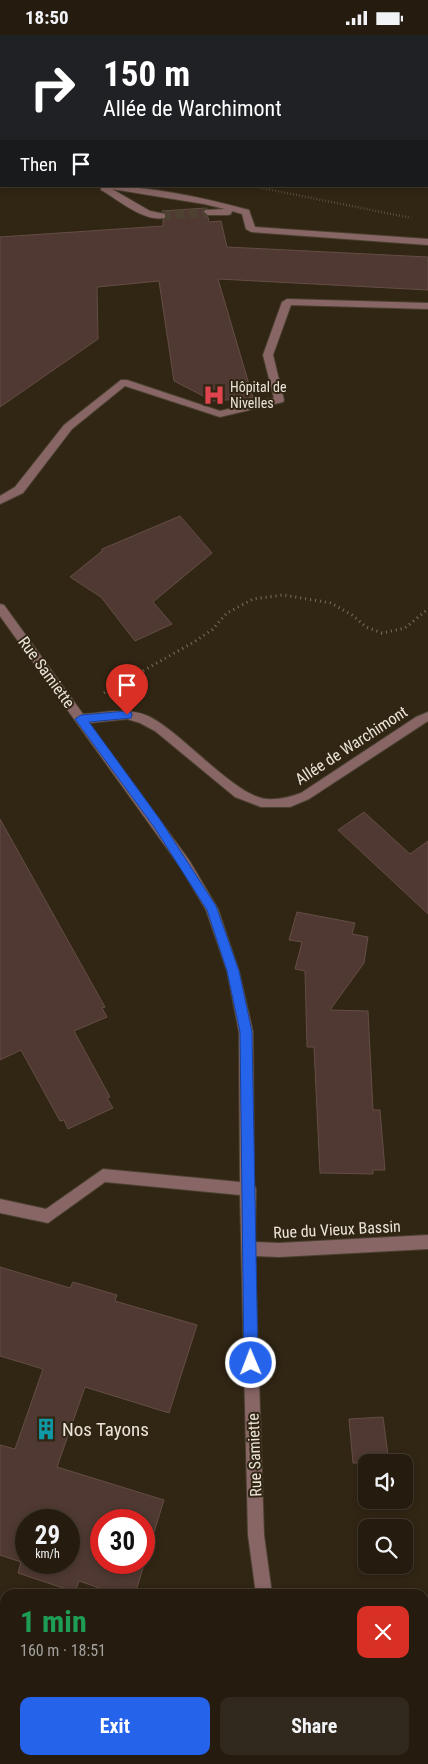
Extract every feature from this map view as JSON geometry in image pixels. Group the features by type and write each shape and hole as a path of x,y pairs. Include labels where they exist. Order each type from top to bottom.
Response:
{"street":[{"path":"104,187 147,213 162,216"},
{"path":"115,187 204,201 246,212"},
{"path":"208,212 246,212"},
{"path":"246,212 251,229 428,242"},
{"path":"0,500 19,490 68,427 124,382 220,414 279,400 268,355 287,302 428,306"},
{"name":"Rue Samiette","path":"0,608 158,824 212,909 233,971 246,1032 249,1189 248,1249 256,1535 263,1589"},
{"name":"Allée de Warchimont","path":"77,715 127,715 143,719 159,728 239,794 265,804 290,802 305,796 420,719 428,716"},
{"path":"0,1206 48,1216 103,1175 249,1189"},
{"name":"Rue du Vieux Bassin","path":"248,1249 279,1250 428,1242"}],"path":[{"path":"257,187 419,220"},
{"path":"77,715 194,642 212,630 227,613 253,599 283,595 331,603 352,615 366,627 382,633 405,628 428,609"}],"building":[{"path":"205,208 202,212 208,217 209,222 221,221 227,247 428,257 428,290 218,279 253,398 213,401 174,381 159,281 97,287 98,339 0,407 0,237 163,226 163,220 166,219 167,214 162,211"},
{"path":"180,516 212,553 153,602 172,624 135,641 101,597 70,577 102,551 102,549"},
{"path":"364,812 410,854 428,841 428,914 338,830"},
{"path":"0,819 105,1007 102,1008 107,1017 74,1031 110,1097 107,1098 113,1108 68,1129 64,1120 60,1121 21,1050 0,1060"},
{"path":"297,912 355,923 352,934 368,937 364,963 330,1010 368,1011 373,1110 380,1110 385,1170 373,1170 373,1174 320,1173 314,1047 307,1047 305,971 295,969 302,942 289,940"},
{"name":"Nos Tayons","path":"0,1267 70,1288 73,1282 117,1295 115,1301 197,1325 169,1413 85,1387 57,1467 164,1500 155,1529 155,1509 90,1509 90,1574 141,1574 137,1589 102,1589 79,1581 76,1589 66,1589 21,1574 80,1574 80,1509 15,1509 15,1560 0,1555 0,1445 15,1449 43,1369 0,1356"},
{"path":"383,1417 388,1454 358,1454 358,1463 353,1463 349,1419"}],"tunnel":[{"path":"162,216 208,212"}],"place":[{"name":"Hôpital de Nivelles","path":"214,395"},
{"name":"Nos Tayons","path":"46,1429"}],"route":[{"path":"127,715 81,719 158,824 212,909 233,971 246,1032 251,1363"}]}
